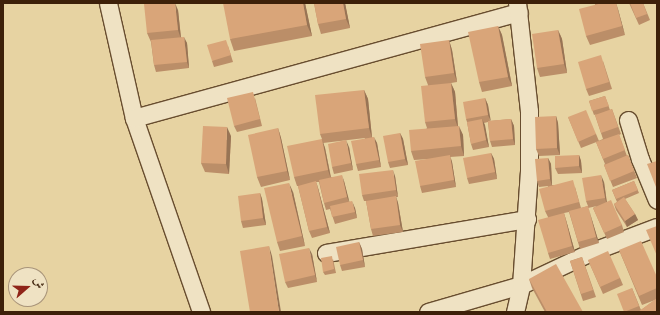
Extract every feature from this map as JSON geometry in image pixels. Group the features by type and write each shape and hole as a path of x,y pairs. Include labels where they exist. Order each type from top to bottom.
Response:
{"street":[{"path":"108,3 134,118 201,312"},
{"path":"134,118 518,8 529,111 529,171 527,219 521,285 515,312"},
{"path":"628,120 640,159 657,200"},
{"path":"326,253 527,219"},
{"path":"428,312 521,285 593,251 657,227"}],"building":[{"path":"175,3 178,30 147,33 144,4"},
{"path":"223,3 303,3 307,25 230,39"},
{"path":"314,3 343,3 346,19 318,24"},
{"path":"602,3 616,3 622,26 586,36 579,9"},
{"path":"630,3 643,3 647,14 636,18"},
{"path":"498,26 508,77 479,82 468,32"},
{"path":"558,30 564,64 537,68 532,34"},
{"path":"184,37 187,62 154,65 151,40"},
{"path":"226,40 231,55 212,61 207,45"},
{"path":"449,40 454,73 425,77 420,44"},
{"path":"601,55 609,82 586,89 578,62"},
{"path":"451,83 455,119 425,122 421,86"},
{"path":"364,90 369,128 320,134 315,95"},
{"path":"253,92 260,119 234,126 227,98"},
{"path":"605,96 609,106 592,111 589,101"},
{"path":"485,98 488,115 466,119 463,102"},
{"path":"612,109 618,127 601,133 595,115"},
{"path":"586,110 596,134 578,142 568,117"},
{"path":"556,116 557,148 536,149 535,117"},
{"path":"482,119 486,140 471,144 467,122"},
{"path":"511,119 513,139 490,141 488,121"},
{"path":"203,126 227,127 226,164 201,163"},
{"path":"459,126 461,146 411,151 409,130"},
{"path":"278,128 287,171 257,177 248,135"},
{"path":"400,133 405,159 388,162 383,136"},
{"path":"619,134 625,150 603,159 596,142"},
{"path":"374,137 379,160 356,164 351,141"},
{"path":"322,139 328,170 294,177 287,146"},
{"path":"346,140 351,163 332,167 328,144"},
{"path":"491,153 495,172 467,178 463,158"},
{"path":"450,155 454,180 420,186 415,161"},
{"path":"579,155 579,166 555,168 555,156"},
{"path":"628,155 634,171 610,181 604,165"},
{"path":"548,158 550,179 537,181 535,159"},
{"path":"657,161 657,187 656,187 647,164"},
{"path":"393,170 396,190 362,195 359,174"},
{"path":"342,175 347,197 324,203 319,180"},
{"path":"601,175 605,198 586,201 582,178"},
{"path":"573,180 579,202 545,211 539,189"},
{"path":"316,181 327,227 309,231 298,186"},
{"path":"634,181 638,190 616,199 612,190"},
{"path":"289,183 302,236 277,242 264,188"},
{"path":"260,193 263,218 241,221 238,196"},
{"path":"396,196 400,225 371,229 366,201"},
{"path":"624,197 635,214 625,221 614,204"},
{"path":"611,200 622,225 604,233 593,208"},
{"path":"352,201 355,212 332,217 330,206"},
{"path":"588,206 596,237 578,242 569,211"},
{"path":"564,213 572,246 548,253 538,220"},
{"path":"657,226 657,256 646,230"},
{"path":"641,241 657,277 657,288 639,296 619,250"},
{"path":"359,242 363,260 340,265 336,247"},
{"path":"269,246 279,312 250,312 240,251"},
{"path":"309,248 315,275 285,282 279,254"},
{"path":"608,251 620,278 600,287 588,260"},
{"path":"332,256 334,269 323,272 321,258"},
{"path":"582,257 593,290 581,294 570,261"},
{"path":"556,264 583,312 547,312 529,279"},
{"path":"632,288 639,306 624,312 617,294"},
{"path":"657,298 657,312 638,312"}]}
